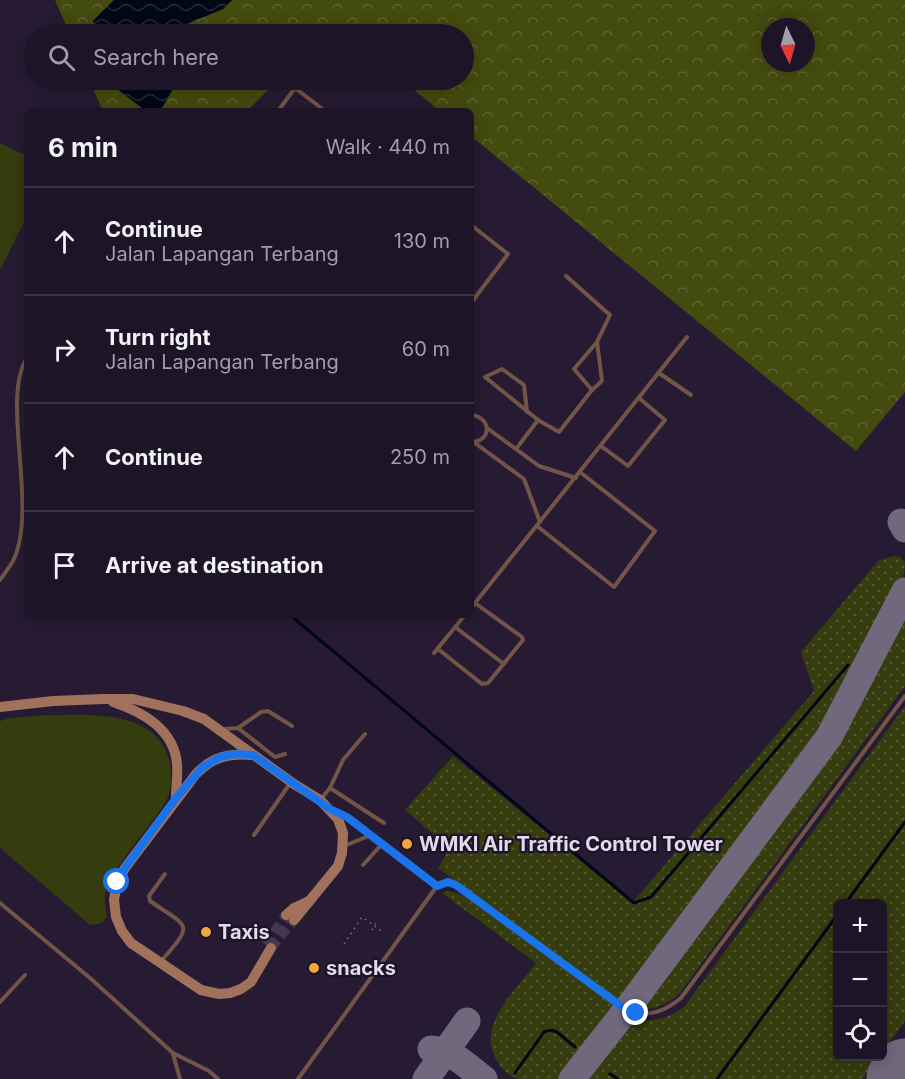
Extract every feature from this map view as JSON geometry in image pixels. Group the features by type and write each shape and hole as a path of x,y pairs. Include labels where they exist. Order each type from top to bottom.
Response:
{"street":[{"path":"0,707 53,700 104,699 133,699 157,704 204,719 291,782 320,800 338,819 343,833 343,846 338,866 312,899 290,917"},
{"path":"104,699 138,711 168,737 177,765 176,798"},
{"path":"253,755 228,754 212,761 196,774 125,868 117,882 114,900 116,917 131,943 201,990 219,994 236,991 251,982 268,951"}],"lane":[{"path":"280,108 294,90"},
{"path":"298,90 321,108"},
{"path":"474,227 508,254 474,299"},
{"path":"566,276 610,315 597,342 574,369 592,390"},
{"path":"438,649 482,684 488,683 524,640 476,603 687,337"},
{"path":"527,412 524,385 502,369 485,377 527,412 559,432 592,390 602,381 597,342"},
{"path":"0,580 14,560 18,540 21,512 14,401 16,379 24,364"},
{"path":"659,373 691,395"},
{"path":"601,446 628,466 665,420 639,398"},
{"path":"474,415 484,420 487,428 486,435 481,440 474,442"},
{"path":"516,449 538,420"},
{"path":"487,428 539,466 576,478"},
{"path":"474,443 524,478 539,524 614,587 655,531 580,472"},
{"path":"434,653 462,618"},
{"path":"455,627 504,664"},
{"path":"298,1079 437,886 448,882 456,885 627,1010 636,1013 659,1012 681,998 905,696"},
{"path":"218,730 238,728 261,712 268,711 292,726"},
{"path":"238,728 275,757 285,754"},
{"path":"320,800 330,788 343,760 365,734"},
{"path":"254,835 273,811 291,782"},
{"path":"330,788 384,823"},
{"path":"330,809 340,812 437,886"},
{"path":"343,846 371,835"},
{"path":"363,865 382,844"},
{"path":"160,962 175,946 184,930 178,921 150,901 149,896 165,874"},
{"path":"0,903 90,978 173,1053 209,1071 218,1079"},
{"path":"0,1002 25,975"},
{"path":"173,1053 180,1079"}],"path":[{"path":"344,944 362,917 384,933"},
{"path":"372,930 378,920"}],"green space":[{"path":"55,0 114,0 93,21 94,24 66,24"},
{"path":"232,0 905,0 905,392 856,451 474,138 474,108 436,108 414,90 474,90 474,24 186,24 223,9"},
{"path":"94,90 119,90 142,108 102,108"},
{"path":"172,90 268,90 250,108 162,108"},
{"path":"0,143 24,155 24,222 0,270"},
{"path":"893,556 900,557 905,562 902,582 855,678 821,739 624,1004 438,868 448,851 447,846 405,810 453,756 632,903 814,691 801,652 878,561"},
{"path":"905,609 905,686 679,994 660,1006 638,1009 833,746 847,724"},
{"path":"905,706 905,1021 887,1046 887,899 833,899 833,1061 876,1061 862,1079 589,1079 632,1020 660,1019 684,1007"},
{"path":"46,715 101,716 120,718 137,724 152,732 163,745 170,763 171,784 167,799 122,861 108,885 105,894 107,917 102,923 90,925 0,848 0,721"},
{"path":"448,891 471,901 618,1008 565,1079 519,1079 507,1073 498,1062 492,1048 491,1035 494,1022 500,1009 536,963 442,893"}],"water":[{"path":"114,0 232,0 223,9 186,24 94,24 93,21"},
{"path":"119,90 172,90 162,108 142,108"}],"waterway":[{"path":"294,618 634,903 651,897 848,665"},
{"path":"849,899 905,822"},
{"path":"717,1079 833,921"},
{"path":"515,1073 544,1032 550,1030 557,1032 575,1047"},
{"path":"610,1074 618,1079"}],"taxiway":[{"path":"901,522 905,529"},
{"path":"572,1079 627,1009 829,737 905,591"},
{"path":"426,1079 467,1021"},
{"path":"431,1049 453,1056 484,1079"}],"runway":[{"path":"901,1079 905,1073"}],"tunnel":[{"path":"266,945 286,915"},
{"path":"271,948 294,920"}],"place":[{"name":"WMKI Air Traffic Control Tower","path":"407,844"},
{"name":"Taxis","path":"206,932"},
{"name":"snacks","path":"314,968"}],"route":[{"path":"117,882 176,798 203,767 228,754 253,755 330,809 340,812 437,886 448,882 456,885 621,1006 636,1013"}]}
